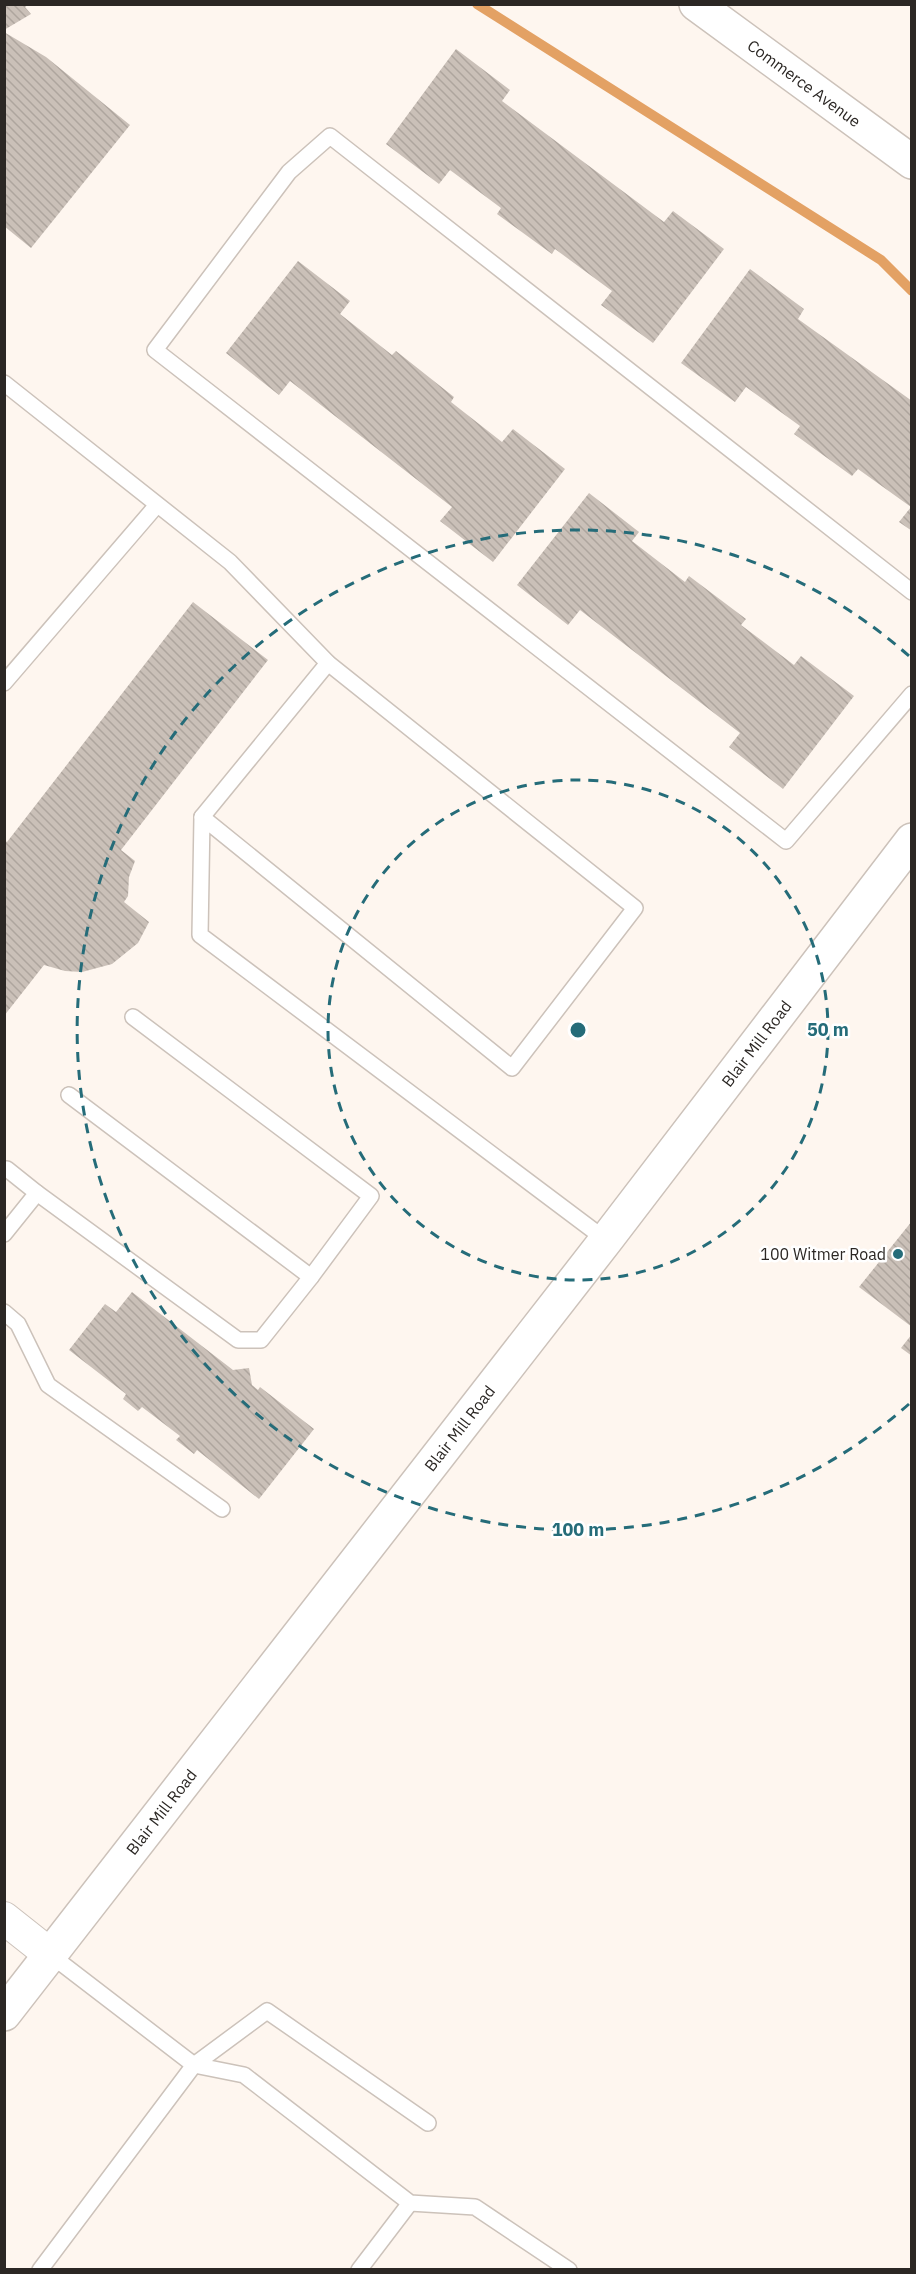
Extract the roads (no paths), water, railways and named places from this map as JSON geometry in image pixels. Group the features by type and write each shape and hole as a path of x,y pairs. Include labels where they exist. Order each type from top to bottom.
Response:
{"main road":[{"name":"Commerce Avenue","path":"696,4 912,162"},
{"name":"Blair Mill Road","path":"4,2014 52,1956 606,1240 912,840"}],"street":[{"path":"4,1918 52,1956"}],"lane":[{"path":"908,705 786,841 155,350 289,172 330,136 912,592"},
{"path":"4,383 230,562 328,663 635,908 512,1068 202,817"},
{"path":"4,683 157,505"},
{"path":"328,663 202,817 200,935 606,1240"},
{"path":"7,1169 238,1340 261,1340 372,1196 133,1017"},
{"path":"69,1095 311,1277"},
{"path":"4,1234 37,1193"},
{"path":"4,1312 18,1324 48,1384 222,1509"},
{"path":"52,1956 194,2065 244,2074 410,2203 475,2207 569,2270"},
{"path":"40,2270 194,2065 267,2011 428,2123"},
{"path":"359,2270 410,2203"}],"waterway":[{"path":"477,4 881,260 912,291"}],"place":[{"name":"100 Witmer Road","path":"898,1254"}]}
